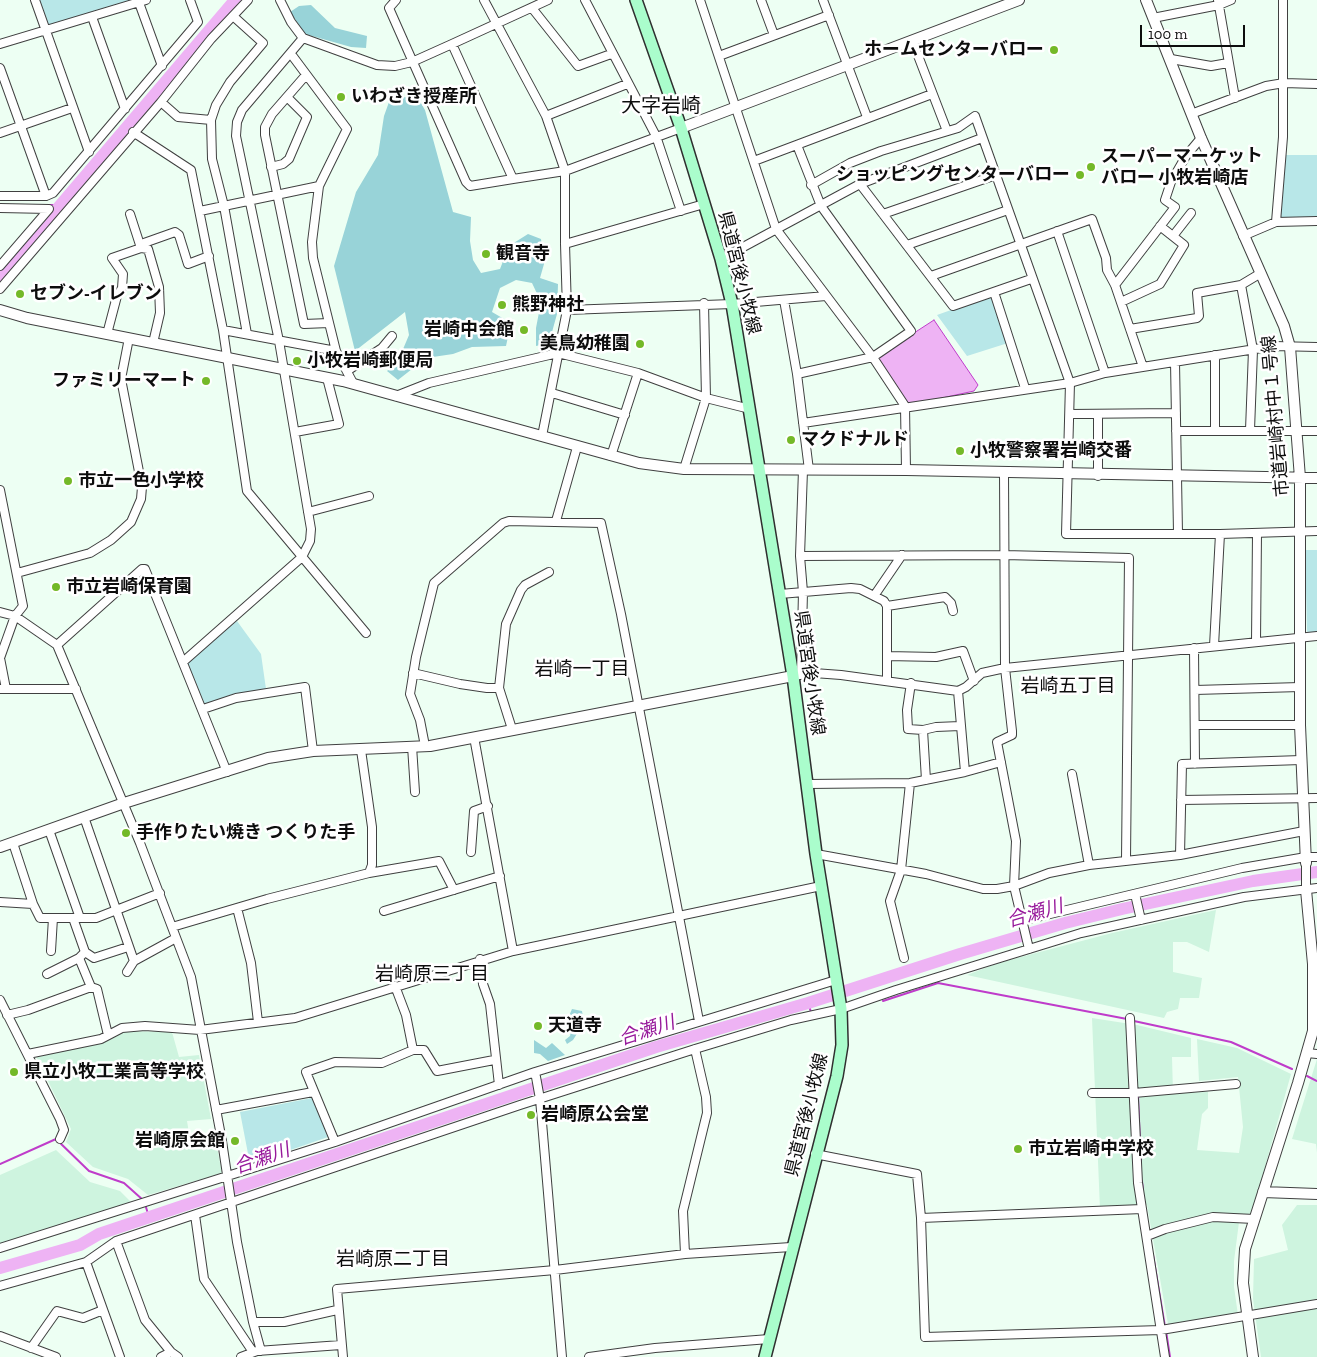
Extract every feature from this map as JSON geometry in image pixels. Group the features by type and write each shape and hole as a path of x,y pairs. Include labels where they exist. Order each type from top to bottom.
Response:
{"main road":[{"name":"県道宮後小牧線","path":"636,0 681,128 721,259 732,304 758,469 780,594 797,675 807,784 816,854 841,1007 842,1045 837,1076 791,1247 765,1357"}],"street":[{"path":"35,0 89,152"},
{"path":"0,196 50,195 89,152 198,22 190,0"},
{"path":"0,288 133,132 161,102 211,39 248,0"},
{"path":"280,0 290,22 303,38 377,64 395,66 412,62 548,0"},
{"path":"396,0 389,8 466,182 470,186 565,171 1019,0"},
{"path":"484,0 495,24 546,116 565,171 565,244 568,310 542,436"},
{"path":"585,0 627,84 656,136 681,211"},
{"path":"700,0 776,229 873,357 906,406 906,470"},
{"path":"762,0 774,35"},
{"path":"823,0 867,117"},
{"name":"市道岩崎村中１号線","path":"1146,0 1171,58 1201,138 1284,326 1290,347 1300,478 1302,638 1300,725 1306,860"},
{"path":"1153,18 1231,0"},
{"path":"1276,222 1283,137 1283,0"},
{"path":"0,44 141,1 162,66"},
{"path":"1218,3 1235,98"},
{"path":"532,8 578,66 612,54"},
{"path":"719,56 829,15"},
{"path":"233,16 263,43 230,82 216,105 211,120 212,159 224,206 248,334"},
{"path":"92,17 125,109"},
{"path":"184,661 302,557 310,541 311,529 279,341 238,151 237,122 242,110 303,38"},
{"path":"912,40 947,131"},
{"path":"452,44 513,179"},
{"path":"291,54 347,129 319,186 312,242 313,258 336,351 353,383"},
{"path":"1171,58 1211,66 1228,64"},
{"path":"0,68 3,88 22,125 50,195 51,206 0,266"},
{"path":"306,75 272,114 265,127 271,167 304,324 329,323"},
{"path":"1192,114 1266,86 1284,83 1317,84"},
{"path":"546,116 627,84"},
{"path":"754,161 932,94"},
{"path":"271,167 283,164 289,159 307,117 287,97"},
{"path":"161,102 178,116 211,120"},
{"path":"0,133 72,108"},
{"path":"811,184 850,163 881,150 958,128 975,116 1070,383 1066,534 1317,532"},
{"path":"133,132 191,170 228,358 247,490 366,633"},
{"path":"721,259 860,184 982,138"},
{"path":"1115,284 1175,207 1164,200 1171,182 1186,156 1201,138"},
{"path":"797,145 821,206 911,331 873,357 797,374"},
{"path":"883,214 996,175"},
{"path":"860,184 953,306 1032,279"},
{"path":"200,212 319,186"},
{"path":"565,244 704,204"},
{"path":"0,208 51,206"},
{"path":"907,245 1008,210"},
{"path":"1173,236 1191,213"},
{"path":"130,214 141,248"},
{"path":"931,276 1092,219 1106,258 1107,270 1115,284 1143,368"},
{"path":"1243,236 1276,222 1317,221"},
{"path":"1121,302 1160,284 1184,245 1160,226"},
{"path":"1058,231 1105,373"},
{"path":"141,248 144,243 175,232 179,235 188,264 209,256"},
{"path":"107,334 116,296 122,288 123,274 112,258 141,248 148,249 159,287 160,313 153,343"},
{"path":"1130,329 1197,318 1199,316 1197,293 1241,285 1261,273"},
{"path":"1241,285 1253,350 1250,430"},
{"path":"994,292 1025,388"},
{"path":"568,310 704,303 732,304 826,296"},
{"path":"784,300 797,374 806,470 800,556 803,592 797,675"},
{"path":"684,469 706,398 704,303"},
{"path":"0,310 27,318 353,383 611,456 639,463 684,469 906,470 1098,476 1317,478"},
{"path":"223,330 336,351"},
{"path":"347,372 382,348 392,336"},
{"path":"18,573 90,553 111,540 130,522 141,499 142,487 121,379 129,338"},
{"path":"803,422 1025,388 1070,383 1105,373 1253,350 1317,347"},
{"path":"396,396 429,383 558,353 638,373 706,398 750,409"},
{"path":"1214,356 1215,431"},
{"path":"1175,362 1178,533"},
{"path":"611,456 638,373"},
{"path":"295,432 339,424 328,378"},
{"path":"552,393 625,415"},
{"path":"1070,414 1176,413"},
{"path":"1098,414 1098,476"},
{"path":"1176,431 1317,431"},
{"path":"556,521 577,447"},
{"path":"1004,472 1005,668 1012,732 1008,738 997,742 1016,841 1014,886 1028,946"},
{"path":"0,490 18,573 23,606 15,616 0,658 3,689 76,689"},
{"path":"308,512 369,496"},
{"path":"425,746 420,720 411,702 410,694 432,589 438,578 503,523 509,521 601,522 699,1021"},
{"path":"1256,533 1256,642"},
{"path":"1214,646 1220,534"},
{"path":"800,556 1004,554 1129,558 1126,860"},
{"path":"874,596 902,555"},
{"path":"57,645 142,569 145,569 184,661 227,772"},
{"path":"512,729 499,688 506,624 518,594 525,585 549,572"},
{"path":"780,594 851,588 874,596 887,606 945,596 951,603 954,611"},
{"path":"887,606 887,680"},
{"path":"0,612 15,616 57,645 124,803 160,893 190,976 228,1176 237,1242 258,1353"},
{"path":"0,847 124,803 268,758 313,751 425,746 814,673 887,680 958,690 974,681 982,673 1005,668 1317,636"},
{"path":"1194,648 1195,764"},
{"path":"887,656 936,657 963,651 974,681"},
{"path":"413,673 460,684 499,688"},
{"path":"911,684 906,727 923,730 936,727 960,726"},
{"path":"203,709 236,698 305,687 313,751"},
{"path":"1195,690 1300,687"},
{"path":"958,690 965,772"},
{"path":"1196,725 1300,725"},
{"path":"923,730 926,780"},
{"path":"474,737 513,951"},
{"path":"412,746 415,792"},
{"path":"361,750 372,826 372,865 368,873"},
{"path":"1180,855 1182,764 1302,760"},
{"path":"807,784 910,783 965,772 1001,762"},
{"path":"1072,774 1089,865"},
{"path":"904,958 890,901 901,870 910,783"},
{"path":"1181,800 1317,798"},
{"path":"471,852 474,811 488,806"},
{"path":"84,817 134,961"},
{"path":"49,830 76,918 82,955 91,988"},
{"path":"816,854 983,888 1014,886 1049,873 1089,865 1180,855 1304,831"},
{"path":"13,843 33,904 40,918 96,918 160,893"},
{"path":"1022,923 1242,868 1317,857"},
{"path":"1253,1357 1246,1316 1244,1264 1254,1219 1312,1053 1315,964 1312,889 1306,860"},
{"path":"172,927 368,873 439,861 454,890"},
{"path":"384,911 500,876"},
{"path":"28,1054 93,1041 122,1028 145,1026 200,1030 295,1018 480,959 822,886"},
{"path":"0,1286 86,1262 116,1241 540,1099 695,1049 841,1007 1028,946 1244,897 1312,889"},
{"path":"1135,894 1141,920"},
{"path":"0,902 33,904"},
{"path":"237,908 251,963 258,1022"},
{"path":"51,951 52,918"},
{"path":"127,972 134,961 176,938"},
{"path":"47,974 82,955 94,958 128,947"},
{"path":"480,959 482,984 490,1004 494,1060 498,1085"},
{"path":"0,1248 335,1142 498,1085 836,980"},
{"path":"395,986 406,1015 413,1050"},
{"path":"7,1014 28,1010 91,988 97,989 108,1035"},
{"path":"0,1000 60,1119 64,1130 60,1139"},
{"path":"1130,1018 1138,1093 1138,1183 1165,1357"},
{"path":"685,1254 682,1211 707,1113 706,1097 695,1049"},
{"path":"335,1142 306,1072 335,1062 382,1063 413,1050 424,1050 437,1070 494,1060"},
{"path":"536,1077 540,1099 562,1357"},
{"path":"1092,1093 1138,1093 1236,1084"},
{"path":"216,1110 313,1092"},
{"path":"816,1154 917,1174 921,1218 925,1337 1161,1330 1317,1304"},
{"path":"1263,1192 1317,1194"},
{"path":"921,1218 1142,1209"},
{"path":"195,1215 204,1279 258,1353"},
{"path":"1147,1236 1182,1224 1213,1217 1254,1219"},
{"path":"116,1241 145,1320 171,1352 178,1357"},
{"path":"343,1357 337,1310 337,1289 555,1270 685,1254 791,1247"},
{"path":"86,1262 120,1357"},
{"path":"32,1348 58,1311 83,1318 102,1310"},
{"path":"253,1322 284,1322 337,1310"},
{"path":"0,1336 56,1357"},
{"path":"589,1357 655,1348 769,1339"},
{"path":"241,1357 258,1353 341,1345"},
{"path":"161,1357 171,1352"}],"green space":[{"path":"1216,910 1209,952 1187,942 1173,942 1173,972 1202,978 1199,998 1180,998 1178,1009 1167,1012 1164,1018 967,975 998,963 1112,933"},
{"path":"1092,1018 1137,1025 1191,1038 1191,1057 1172,1057 1173,1093 1208,1092 1208,1108 1202,1114 1197,1150 1239,1153 1243,1127 1238,1077 1199,1081 1197,1039 1237,1048 1291,1074 1251,1217 1239,1222 1234,1261 1234,1287 1238,1315 1168,1324 1147,1205 1100,1209"},
{"path":"119,1031 172,1032 179,1057 199,1055 211,1119 187,1121 191,1145 216,1142 222,1173 148,1195 128,1179 93,1167 66,1142 71,1129 36,1056"},
{"path":"1317,1059 1317,1153 1316,1144 1292,1139"},
{"path":"56,1150 90,1182 120,1191 131,1202 0,1245 0,1175"},
{"path":"1297,1205 1317,1205 1317,1357 1261,1357 1253,1299 1254,1259 1288,1250 1282,1225"}],"shaded area":[{"path":"38,0 133,0 47,27"},
{"path":"311,5 335,28 367,36 366,48 351,47 305,34 290,12 299,6"},
{"path":"403,97 419,100 425,110 453,212 471,217 470,241 473,260 481,273 500,269 509,246 528,234 541,239 544,264 540,278 558,284 557,314 549,343 536,346 536,328 541,302 532,283 516,280 500,288 492,312 511,323 506,346 472,347 453,354 426,358 398,380 387,371 398,361 409,335 405,312 355,351 334,266 356,192 378,155 384,116 389,102"},
{"path":"1286,155 1317,155 1317,218 1279,218"},
{"path":"993,295 1008,343 967,356 937,315"},
{"path":"934,320 978,385 974,391 905,406 874,359"},
{"path":"1305,550 1317,550 1317,633 1309,634 1307,631"},
{"path":"237,621 261,654 266,689 233,694 205,705 187,662"},
{"path":"572,1009 582,1011 583,1017 579,1020 580,1029 573,1040 567,1044 565,1040 570,1036 571,1031 562,1023 563,1017 569,1016"},
{"path":"534,1040 546,1048 552,1043 565,1055 548,1061 540,1054 534,1053"},
{"path":"312,1098 328,1137 250,1164 240,1112"}],"waterway":[{"path":"0,276 235,0"},
{"path":"47,205 61,205"},
{"name":"合瀬川","path":"0,1268 80,1245 99,1234 656,1047 808,1003 960,954 1065,923 1122,909 1253,881 1317,872"},
{"path":"883,1001 938,983 1127,1019"},
{"path":"808,1003 811,1012"},
{"path":"1134,1021 1231,1042 1292,1069"},
{"path":"1307,1076 1317,1081"},
{"path":"1138,1096 1141,1166"},
{"path":"0,1164 56,1139 89,1171 124,1183 143,1200"},
{"path":"1142,1181 1143,1191"},
{"path":"145,1204 149,1217"},
{"path":"1153,1255 1165,1327"},
{"path":"1166,1331 1170,1357"}],"place":[{"name":"ホームセンターバロー","path":"1054,50"},
{"name":"いわざき授産所","path":"341,97"},
{"name":"スーパーマーケット バロー 小牧岩崎店","path":"1091,167"},
{"name":"ショッピングセンターバロー","path":"1080,175"},
{"name":"観音寺","path":"486,254"},
{"name":"セブン-イレブン","path":"20,294"},
{"name":"熊野神社","path":"502,305"},
{"name":"岩崎中会館","path":"524,330"},
{"name":"美鳥幼稚園","path":"640,344"},
{"name":"小牧岩崎郵便局","path":"297,361"},
{"name":"ファミリーマート","path":"206,381"},
{"name":"マクドナルド","path":"791,440"},
{"name":"小牧警察署岩崎交番","path":"960,451"},
{"name":"市立一色小学校","path":"68,481"},
{"name":"市立岩崎保育園","path":"56,587"},
{"name":"手作りたい焼き つくりた手","path":"126,833"},
{"name":"天道寺","path":"538,1026"},
{"name":"県立小牧工業高等学校","path":"14,1072"},
{"name":"岩崎原公会堂","path":"531,1115"},
{"name":"岩崎原会館","path":"235,1141"},
{"name":"市立岩崎中学校","path":"1018,1149"}],"district":[{"name":"大字岩崎","path":"661,106"},
{"name":"岩崎一丁目","path":"582,670"},
{"name":"岩崎五丁目","path":"1068,687"},
{"name":"岩崎原三丁目","path":"432,975"},
{"name":"岩崎原二丁目","path":"393,1260"}]}
